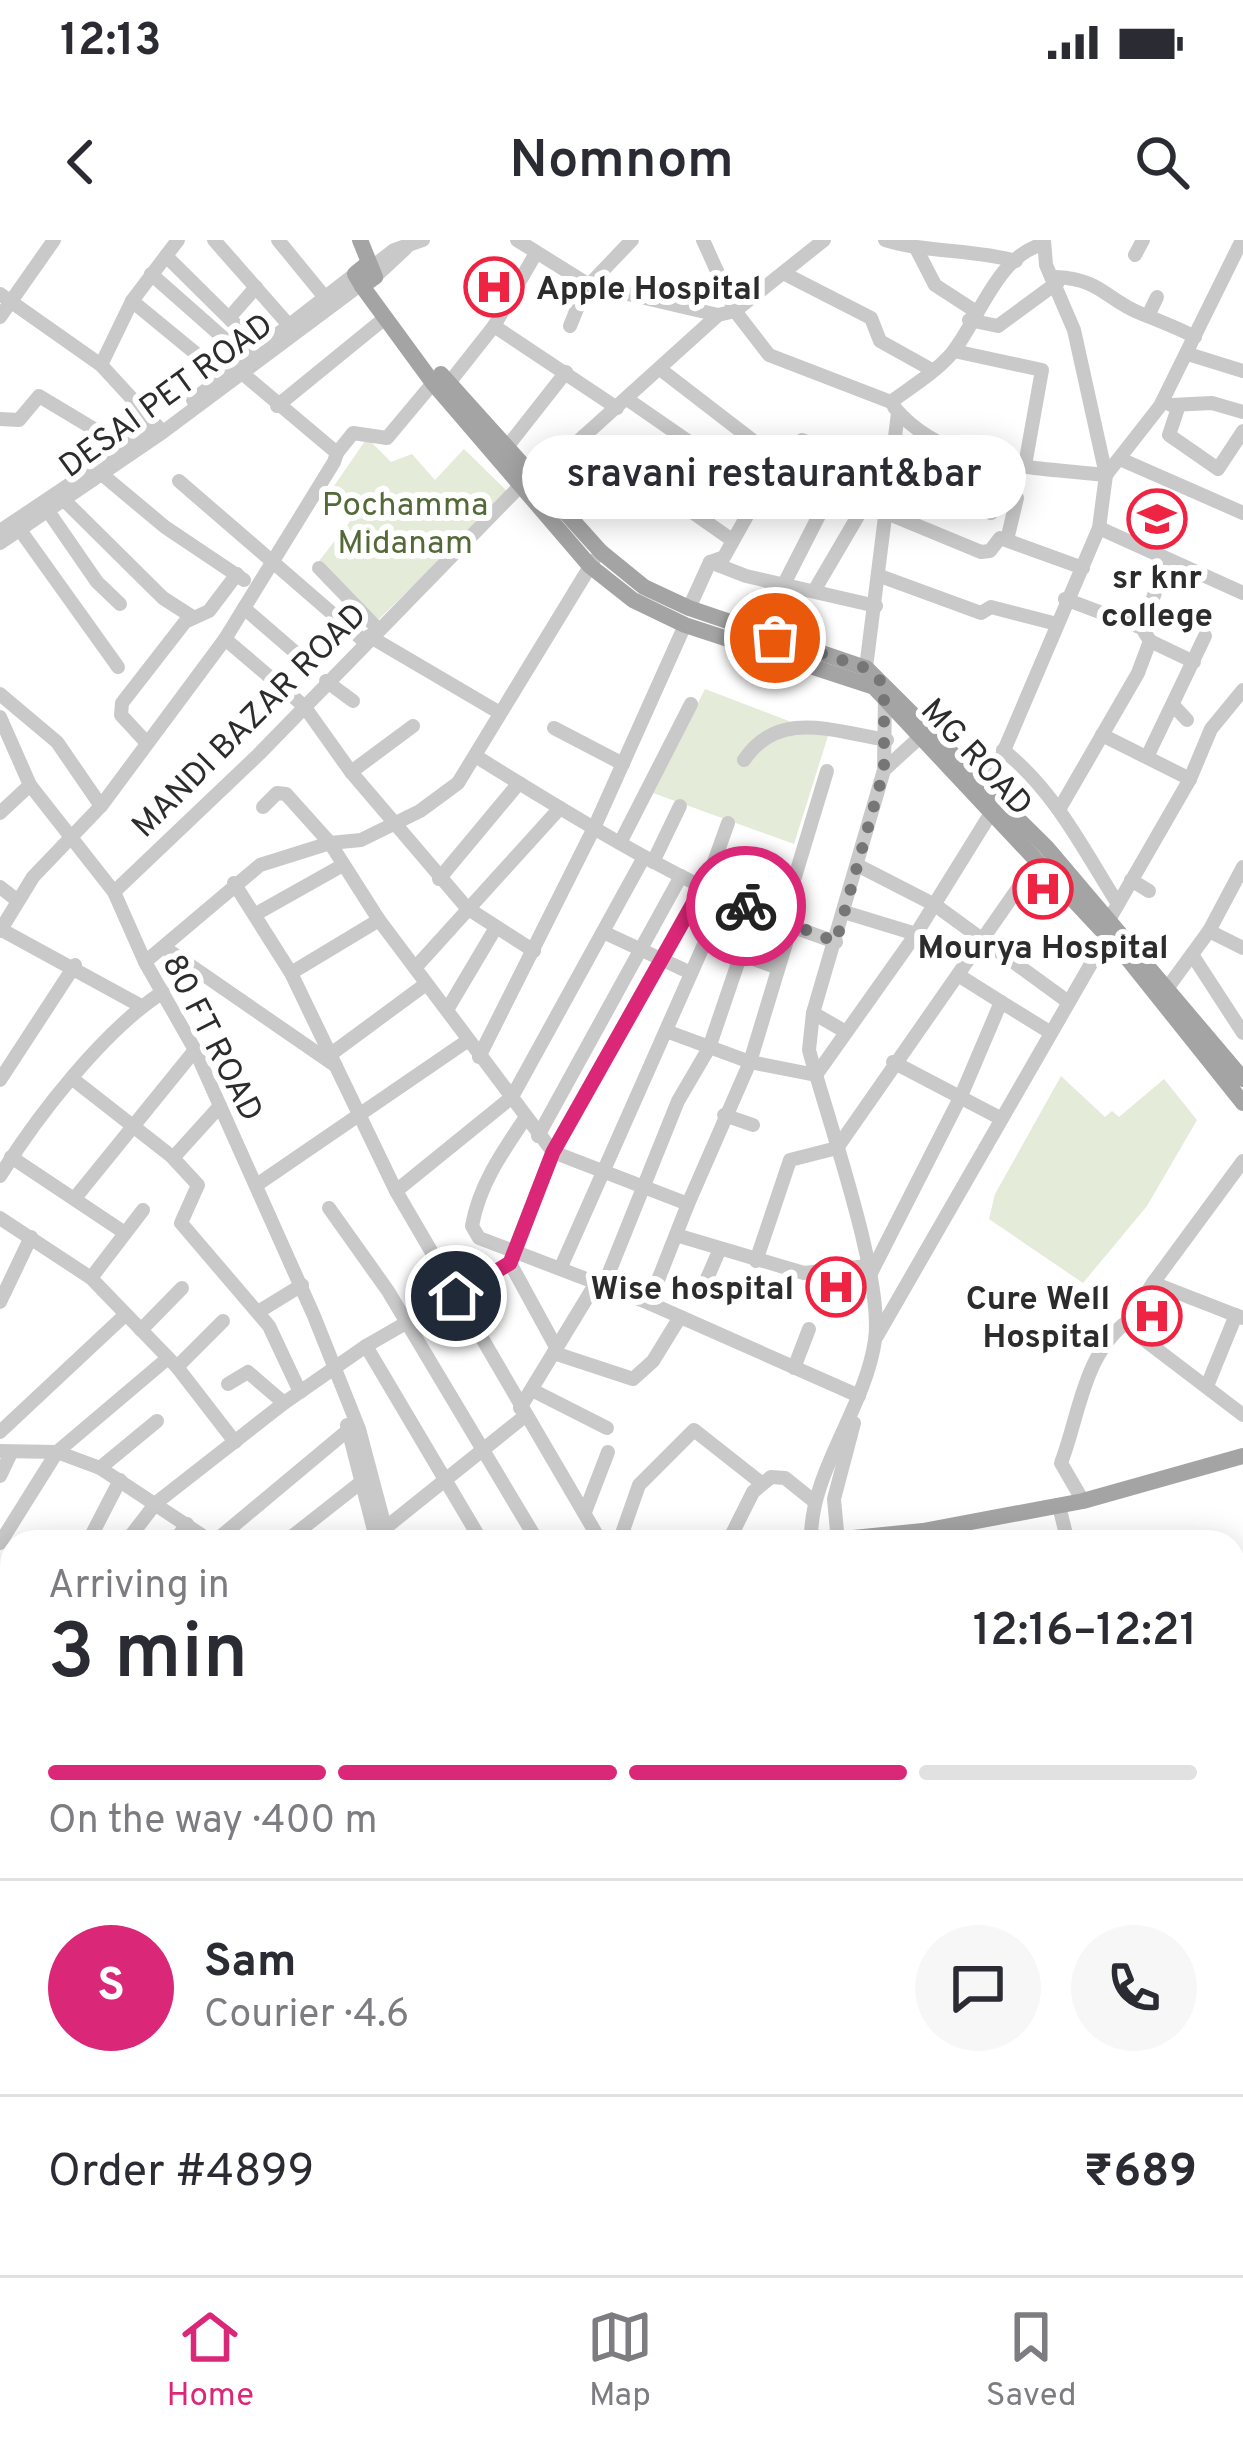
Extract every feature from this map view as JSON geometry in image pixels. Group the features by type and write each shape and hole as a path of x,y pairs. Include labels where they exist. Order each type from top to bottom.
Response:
{"main road":[{"path":"349,240 364,276"},
{"path":"360,240 364,276"},
{"name":"MG ROAD","path":"364,276 385,318 595,559 687,617 885,693 988,788 1112,919 1243,1103"},
{"name":"MG ROAD","path":"364,276 441,383 507,447 527,479"},
{"name":"MG ROAD","path":"687,617 866,668 920,737 1037,861 1112,919"},
{"name":"MG ROAD","path":"1164,993 1241,1072"},
{"path":"928,1530 1083,1502 1243,1456"}],"street":[{"path":"0,316 5,298 53,240"},
{"path":"101,365 132,301 178,240"},
{"path":"214,240 287,323"},
{"path":"278,240 323,295"},
{"path":"364,276 394,250 423,240"},
{"path":"517,240 588,285 718,315"},
{"path":"570,326 588,285 632,240"},
{"path":"704,240 735,311 769,355 895,407 937,444 994,461 1106,475"},
{"name":"MANDI BAZAR ROAD","path":"114,892 527,479 584,436 718,315 735,311 824,240"},
{"path":"885,240 917,250 947,247 1016,261"},
{"path":"1135,255 1143,240"},
{"path":"1106,475 1160,406 1242,240"},
{"path":"866,668 889,515 895,407 954,352 972,316 1016,261 1044,242 1046,265 1057,279 1086,378 1106,475 1099,528 1065,598 988,788"},
{"path":"917,250 934,285 972,316 998,326 1057,279 1076,278 1195,337"},
{"path":"141,1006 74,965 0,930 33,877 101,806 225,639 253,586 352,433 387,438 494,326 536,254"},
{"path":"166,256 252,352"},
{"path":"783,273 871,318 880,341 932,370"},
{"path":"151,274 252,352"},
{"name":"DESAI PET ROAD","path":"6,527 48,512 113,453 160,429 323,295 364,276"},
{"name":"DESAI PET ROAD","path":"0,543 6,527 242,373 364,276"},
{"path":"252,352 229,318 256,287"},
{"path":"1148,316 1157,297"},
{"path":"5,298 101,365 160,429"},
{"path":"132,301 222,374"},
{"path":"278,406 385,318"},
{"path":"494,326 760,491"},
{"path":"954,352 1042,370 1025,465"},
{"path":"1188,354 1243,371"},
{"path":"660,369 783,464 889,515 981,552 991,551 997,538 1083,568"},
{"path":"507,447 566,372"},
{"path":"242,373 337,453"},
{"path":"0,419 19,420 39,396 94,429 113,453"},
{"path":"1160,406 1212,404 1243,412"},
{"path":"1179,405 1169,435 1218,469 1243,431"},
{"path":"584,436 732,540"},
{"path":"479,1057 595,828 710,562 724,557 760,491 802,440 890,473"},
{"path":"1120,459 1243,513"},
{"path":"991,513 994,461"},
{"path":"97,470 165,527 253,586"},
{"path":"179,481 268,563 370,635 500,713"},
{"path":"784,584 833,488"},
{"path":"1007,540 1017,498"},
{"path":"64,500 163,598 191,616"},
{"path":"814,592 866,504"},
{"path":"48,512 97,582 120,604"},
{"path":"6,527 118,667"},
{"path":"1099,528 1243,592"},
{"path":"145,962 234,883 281,856 330,843 361,841 458,783 595,559"},
{"path":"1060,808 1138,673 1167,560"},
{"path":"710,562 876,606"},
{"path":"320,568 370,635"},
{"path":"146,741 120,708 191,616 209,611 237,574"},
{"path":"880,576 981,613 991,607 1057,624"},
{"path":"1065,598 1194,662"},
{"path":"244,608 296,653"},
{"path":"1147,757 1205,636"},
{"path":"225,639 304,706 351,772 467,908 535,951"},
{"path":"326,681 353,700"},
{"path":"875,1339 868,1271 809,1050 812,1013 884,770 885,693"},
{"path":"0,694 57,742 101,806"},
{"path":"813,1530 815,1502 857,1404 875,1339 1190,779 1211,729 1239,698"},
{"path":"620,843 691,704"},
{"path":"1173,705 1187,720"},
{"name":"80 FT ROAD","path":"0,717 30,784 114,892 258,1184 359,1429 378,1530"},
{"path":"744,760 758,740 778,728 800,725 887,740"},
{"path":"351,772 413,726"},
{"path":"554,728 622,764"},
{"path":"1102,735 1190,779"},
{"path":"884,770 920,737"},
{"path":"1003,750 1029,771 1060,808 1112,919"},
{"path":"477,757 681,876 786,925 836,942"},
{"path":"649,1303 750,1062 827,771"},
{"path":"439,879 519,783"},
{"path":"0,812 30,784"},
{"path":"263,807 285,793 330,843 379,920 553,1152 688,1204"},
{"path":"395,1191 512,1096 680,806"},
{"path":"415,968 560,808"},
{"path":"816,1075 916,934 991,813"},
{"path":"135,1530 156,1502 284,1403 366,1346 456,1296 512,1257 553,1152 704,887 728,823"},
{"path":"756,1262 790,1160 837,1148 1037,861"},
{"path":"256,914 343,865"},
{"path":"857,865 935,905 1067,1001"},
{"path":"1164,993 1209,932 1243,867"},
{"path":"538,1136 681,876"},
{"path":"1131,880 1149,891"},
{"path":"234,883 291,973 395,1191 595,1530"},
{"path":"0,887 18,901"},
{"path":"561,1267 725,896"},
{"path":"844,912 916,934"},
{"path":"291,973 379,920"},
{"path":"446,1010 495,929"},
{"path":"603,932 691,973"},
{"path":"1209,932 1243,948"},
{"path":"706,941 778,968"},
{"path":"165,948 334,1060"},
{"path":"388,1530 522,1412 600,1284 678,1101 709,1048 741,954"},
{"path":"1193,956 1243,1033"},
{"path":"0,1080 74,965"},
{"path":"958,975 1048,1031"},
{"path":"334,1060 426,984"},
{"path":"0,1176 74,1080 141,1006 163,992"},
{"path":"868,1271 961,1096 1001,1002"},
{"path":"812,1013 847,1032"},
{"path":"666,1031 750,1062 816,1075"},
{"path":"258,1184 361,1118 467,1041"},
{"path":"75,1198 195,1050"},
{"path":"893,1062 1000,1118"},
{"path":"74,1080 175,1159 198,1184 182,1216 184,1230 258,1312 282,1347 300,1392"},
{"path":"175,1159 220,1106"},
{"path":"724,1115 753,1125"},
{"path":"526,1117 494,1164 472,1226 479,1238 512,1257 561,1267 794,1368 818,1370 857,1404"},
{"path":"11,1157 125,1233"},
{"path":"1083,1502 1065,1479 1061,1463 1070,1420 1111,1336 1128,1321 1243,1161"},
{"path":"329,1208 407,1322 531,1530"},
{"path":"91,1278 143,1210"},
{"path":"0,1218 91,1278 173,1362 235,1442"},
{"path":"676,1234 719,1251 804,1273 868,1271"},
{"path":"0,1302 31,1237"},
{"path":"698,1297 719,1251"},
{"path":"512,1257 555,1351 633,1379 653,1361 680,1317"},
{"path":"1153,1283 1240,1316 1207,1386"},
{"path":"258,1312 302,1285"},
{"path":"141,1330 182,1288"},
{"path":"0,1432 125,1315"},
{"path":"13,1530 57,1451 223,1321"},
{"path":"1128,1321 1134,1332 1243,1415"},
{"path":"794,1368 809,1329"},
{"path":"366,1346 475,1530"},
{"path":"228,1384 238,1367 284,1403"},
{"path":"534,1391 607,1428"},
{"name":"80 FT ROAD","path":"346,1402 347,1431 376,1530"},
{"path":"837,1530 834,1499 853,1437 857,1404"},
{"path":"100,1468 157,1421"},
{"path":"623,1530 639,1485 694,1430 760,1482 785,1478 815,1502"},
{"path":"227,1530 347,1431"},
{"path":"0,1475 6,1452 57,1451 100,1468 196,1530"},
{"path":"585,1512 608,1452"},
{"path":"94,1530 120,1480"},
{"path":"734,1530 760,1482"},
{"path":"300,1530 360,1483"},
{"path":"1059,1506 1065,1530"},
{"path":"183,1530 187,1524"}],"green space":[{"name":"Pochamma Midanam","path":"367,438 391,462 412,454 435,480 464,449 509,493 374,624 319,561 355,515 332,489"},
{"path":"705,689 828,736 794,844 653,793"},
{"path":"1061,1076 1105,1117 1112,1111 1119,1117 1164,1079 1197,1120 1147,1206 1083,1283 989,1219 995,1194"}],"way so far":[{"path":"746,906 836,942 884,770 884,684 866,668 775,638"}],"place":[{"name":"Apple Hospital","path":"494,287"},
{"name":"sr knr college","path":"1157,519"},
{"name":"sravani restaurant&bar","path":"775,638"},
{"name":"Mourya Hospital","path":"1043,889"},
{"name":"Wise hospital","path":"836,1287"},
{"name":"Cure Well Hospital","path":"1152,1316"}],"route":[{"path":"456,1296 510,1263 553,1152 703,886 746,906"}]}
